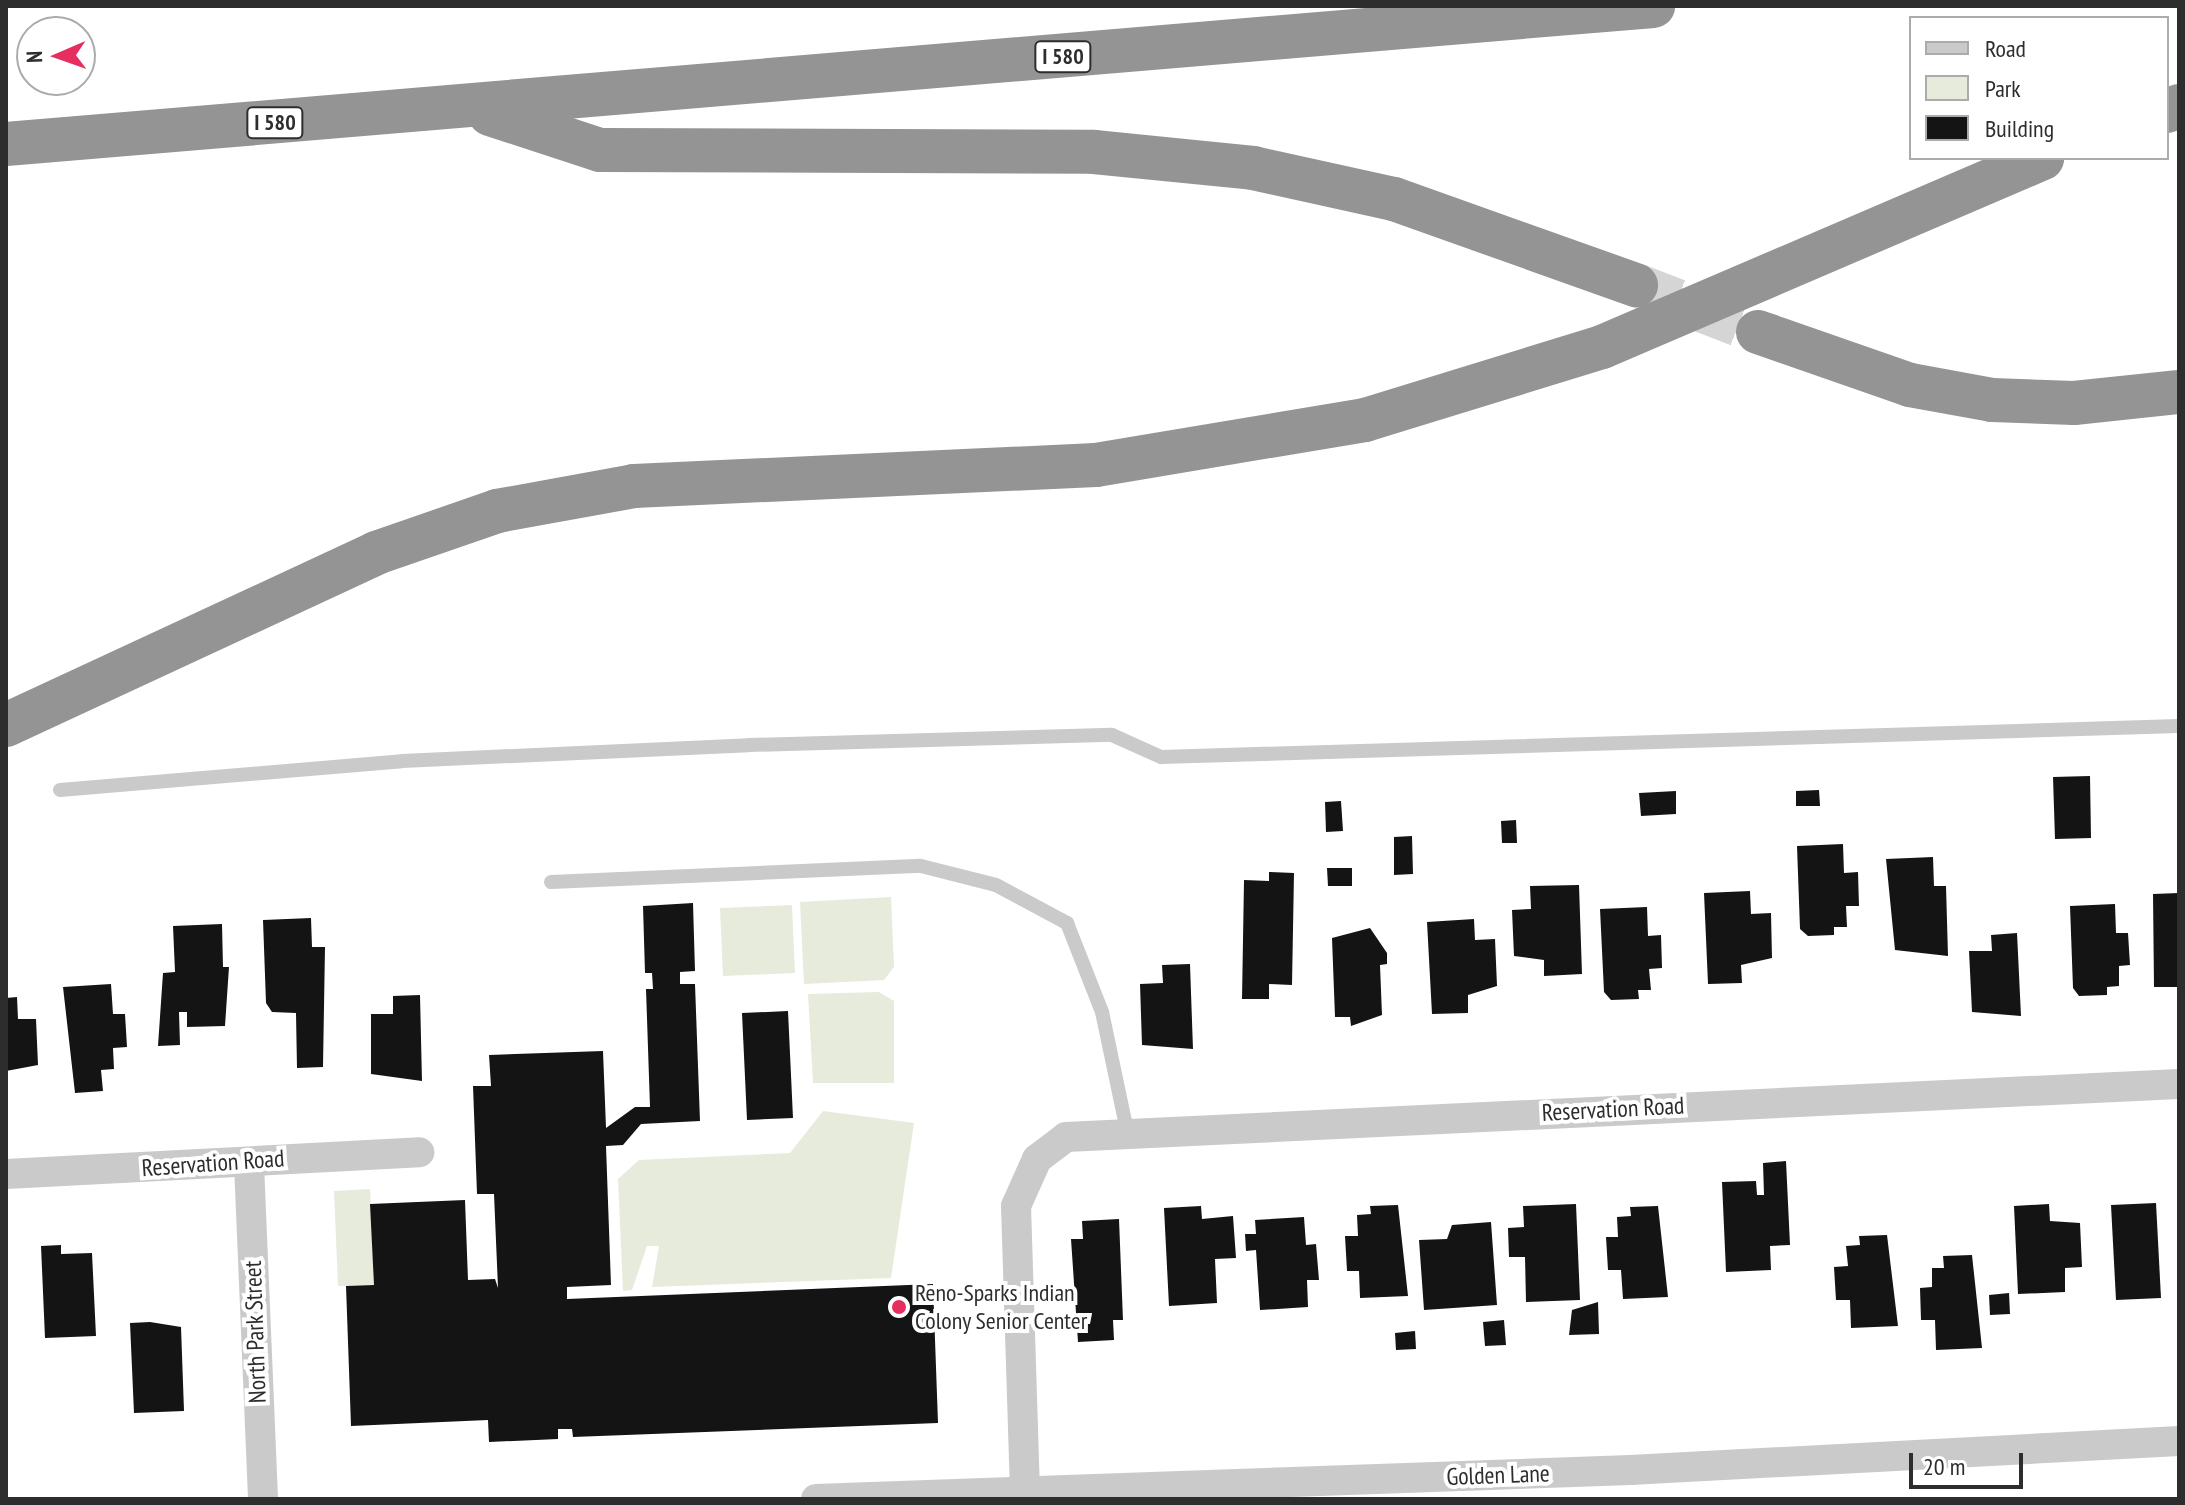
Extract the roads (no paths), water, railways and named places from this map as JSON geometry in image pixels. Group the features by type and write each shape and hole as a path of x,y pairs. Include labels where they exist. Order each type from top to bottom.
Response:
{"highway":[{"name":"I 580","path":"6,144 472,108 1653,6"},
{"path":"472,108 600,150 1094,152 1253,168 1394,199 1636,285"},
{"path":"6,725 376,553 497,511 634,486 1110,463 1365,420 1602,347 2037,160"},
{"path":"1758,332 1896,381 1978,398 2074,403 2179,392"}],"street":[{"name":"Reservation Road","path":"1025,1492 1016,1206 1023,1183 1049,1147 1066,1137 1127,1131 2179,1084"},
{"name":"Reservation Road","path":"6,1174 249,1164 419,1152"},
{"name":"North Park Street","path":"249,1164 263,1499"},
{"name":"Golden Lane","path":"816,1499 1025,1492 1630,1484 2179,1441"}],"lane":[{"path":"60,790 402,761 749,745 1112,735 1161,757 2179,726"},
{"path":"551,882 921,866 996,885 1067,923 1102,1012 1127,1131"}],"tunnel":[{"path":"1636,285 1758,332"}],"place":[{"name":"Reno-Sparks Indian Colony Senior Center","path":"899,1307"}]}
